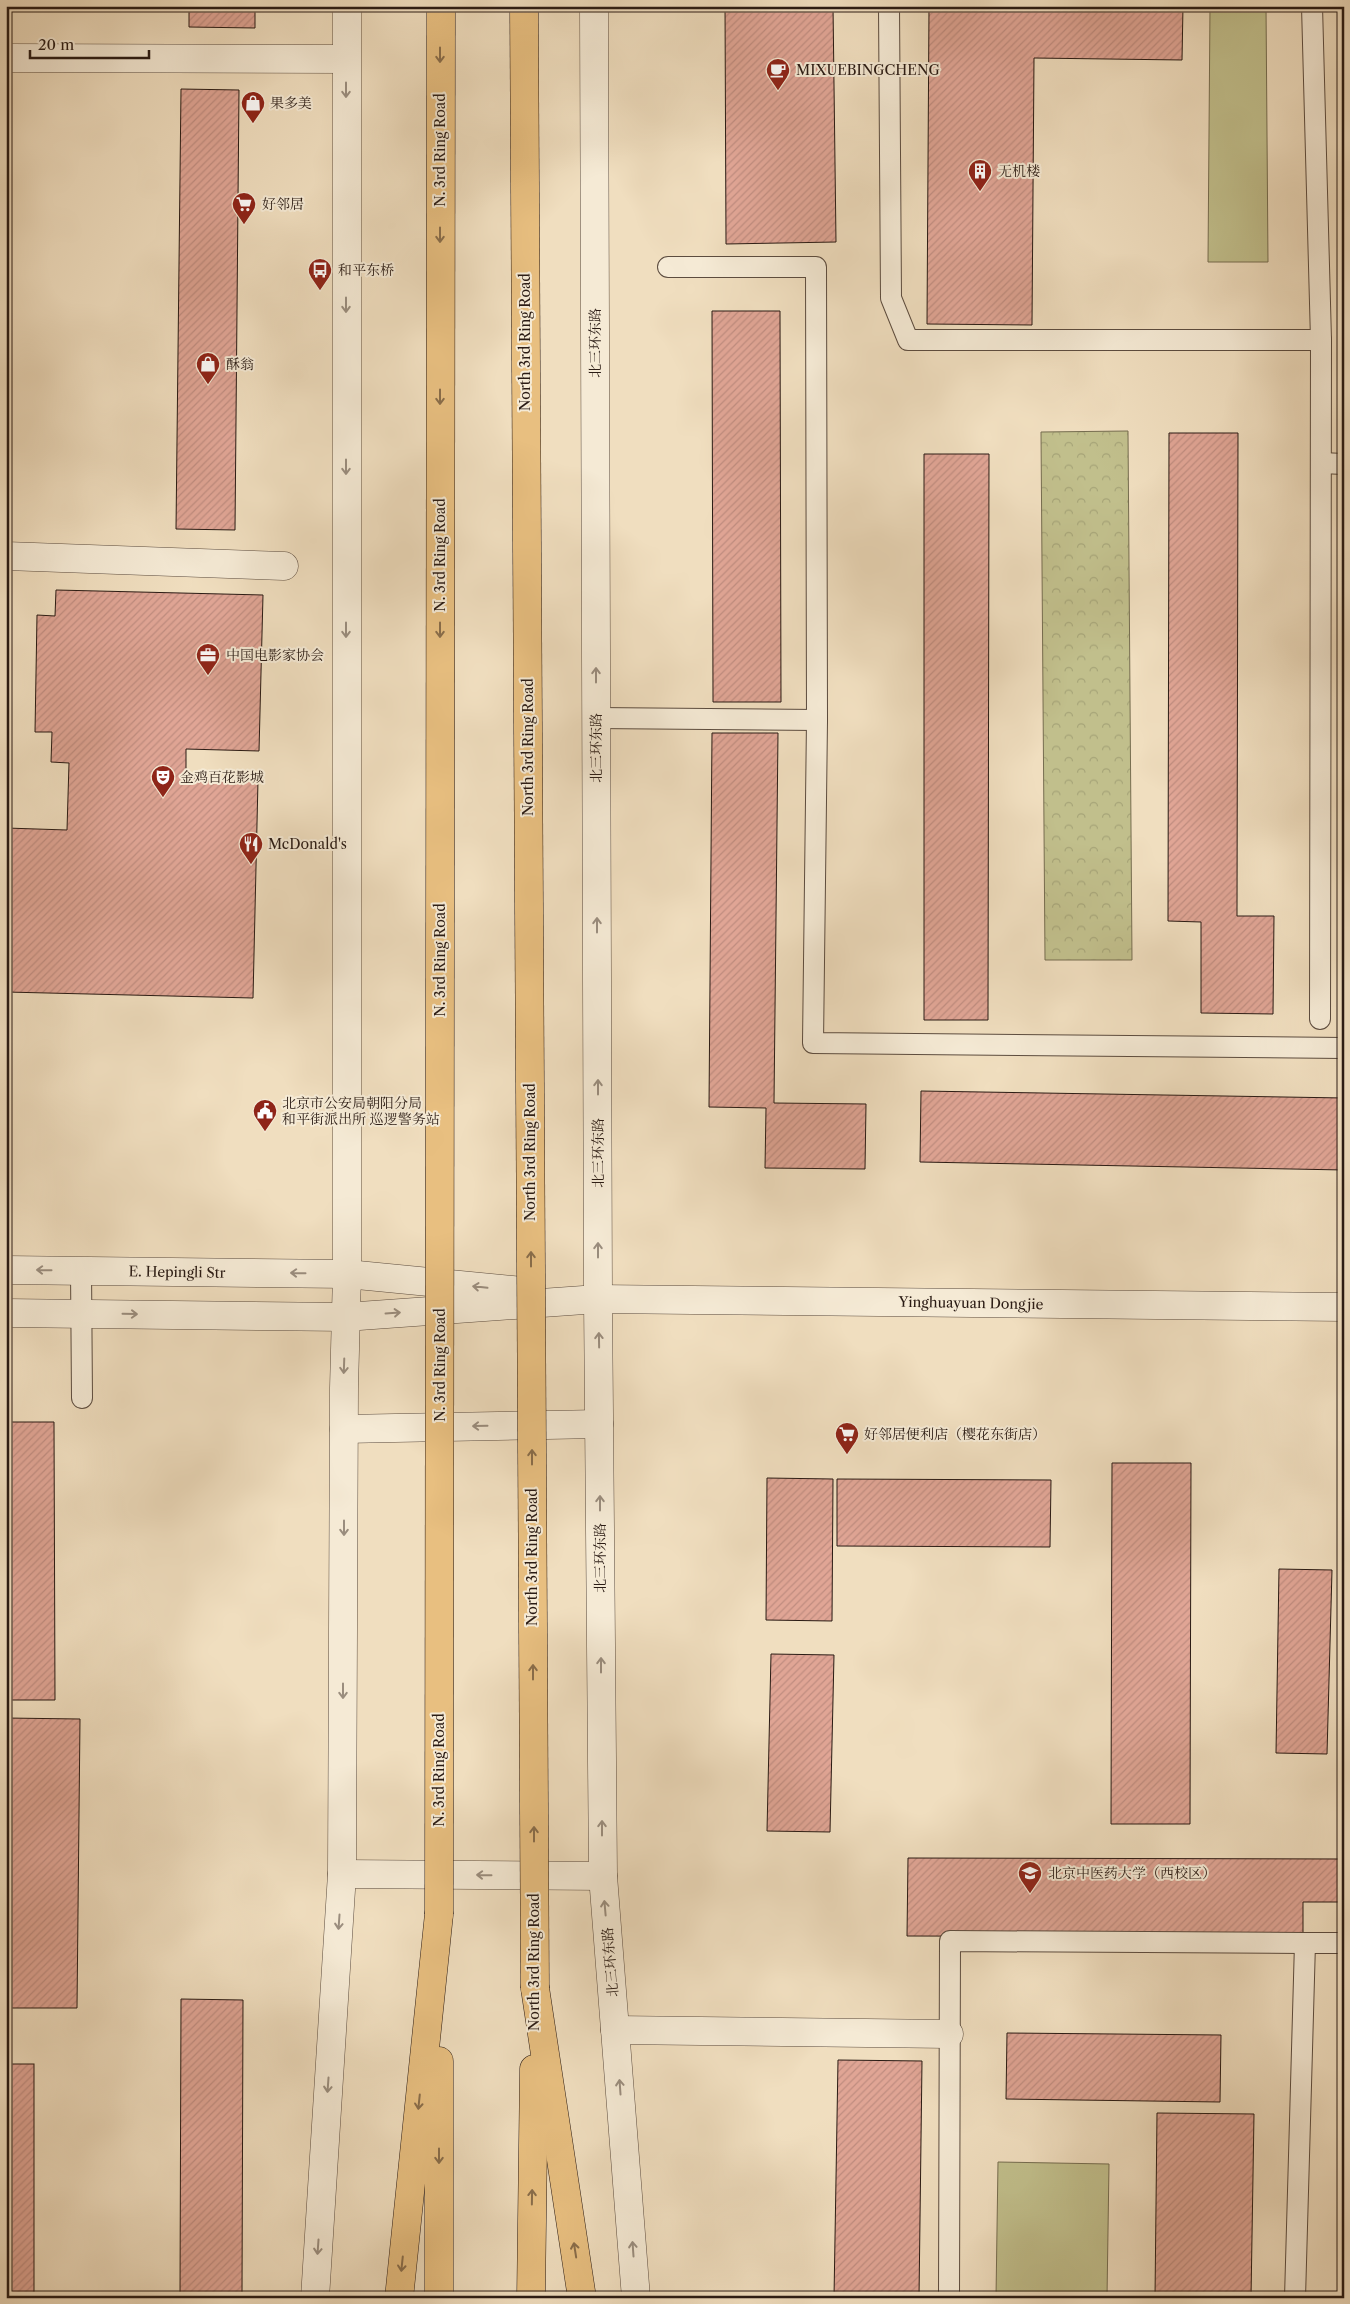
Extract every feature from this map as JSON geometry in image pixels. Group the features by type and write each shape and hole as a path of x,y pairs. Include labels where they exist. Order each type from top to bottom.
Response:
{"highway":[{"name":"N. 3rd Ring Road","path":"439,1914 440,6"},
{"name":"North 3rd Ring Road","path":"524,6 535,1988 531,2298"},
{"path":"399,2298 439,1914"},
{"path":"439,1914 439,2298"},
{"path":"535,1988 582,2298"}],"street":[{"path":"315,2298 342,1874 344,1429 347,1274 346,6"},
{"name":"北三环东路","path":"594,6 598,1299 603,1876 636,2298"},
{"path":"6,58 346,59"},
{"path":"6,556 284,566"},
{"name":"E. Hepingli Str","path":"6,1270 347,1274 598,1299"},
{"path":"6,1313 345,1317 598,1299"},
{"name":"Yinghuayuan Dongjie","path":"598,1299 1344,1307"},
{"path":"344,1429 599,1424"},
{"path":"342,1874 603,1876"},
{"path":"615,2030 949,2034"}],"lane":[{"path":"889,6 891,298 908,340 1321,340"},
{"path":"1312,6 1321,340 1320,1018"},
{"path":"668,267 816,267 817,720 813,1043 1344,1048"},
{"path":"1320,464 1344,464"},
{"path":"596,718 817,720"},
{"path":"82,1270 82,1398"},
{"path":"949,2298 950,1941 1344,1943"},
{"path":"1296,2298 1305,1943"}],"green space":[{"path":"1210,6 1266,6 1268,262 1208,262"},
{"path":"1128,431 1132,960 1045,960 1041,432"},
{"path":"998,2162 1109,2164 1107,2298 996,2298"}],"building":[{"path":"189,6 255,6 255,28 189,27"},
{"path":"725,6 833,6 836,242 726,244"},
{"name":"无机楼","path":"929,6 1183,6 1182,60 1034,58 1032,325 927,324"},
{"path":"181,89 239,90 235,530 176,529"},
{"path":"712,311 780,311 781,702 713,702"},
{"path":"1169,433 1238,433 1237,916 1274,916 1273,1014 1201,1013 1201,922 1168,921"},
{"path":"924,454 989,454 988,1020 924,1020"},
{"name":"金鸡百花影城","path":"56,590 263,595 259,751 186,749 186,778 258,780 253,998 6,992 6,828 67,830 69,763 51,762 52,732 35,732 37,615 55,616"},
{"path":"712,733 778,733 774,1103 866,1104 865,1169 765,1168 766,1108 709,1107"},
{"path":"921,1091 1344,1098 1344,1170 920,1162"},
{"path":"6,1422 54,1422 55,1700 6,1700"},
{"path":"1112,1463 1191,1463 1190,1824 1111,1824"},
{"path":"767,1478 833,1479 832,1621 766,1620"},
{"path":"837,1479 1051,1480 1050,1547 837,1546"},
{"path":"1279,1569 1332,1570 1327,1754 1276,1753"},
{"path":"771,1654 834,1655 830,1832 767,1831"},
{"path":"6,1718 80,1719 77,2008 6,2008"},
{"path":"908,1858 1344,1859 1344,1902 1303,1902 1303,1937 907,1936"},
{"path":"181,1999 243,2000 242,2298 180,2298"},
{"path":"1007,2033 1221,2035 1220,2102 1006,2099"},
{"path":"838,2060 922,2061 919,2298 834,2298"},
{"path":"6,2064 34,2064 34,2298 6,2298"},
{"path":"1157,2113 1254,2114 1251,2298 1155,2298"}],"place":[{"name":"MIXUEBINGCHENG","path":"778,91"},
{"name":"果多美","path":"253,124"},
{"name":"无机楼","path":"980,192"},
{"name":"好邻居","path":"244,225"},
{"name":"和平东桥","path":"320,291"},
{"name":"酥翁","path":"208,385"},
{"name":"中国电影家协会","path":"208,676"},
{"name":"金鸡百花影城","path":"163,798"},
{"name":"McDonald's","path":"251,865"},
{"name":"北京市公安局朝阳分局 和平街派出所 巡逻警务站","path":"265,1132"},
{"name":"好邻居便利店（樱花东街店）","path":"847,1455"},
{"name":"北京中医药大学（西校区）","path":"1030,1894"}]}
